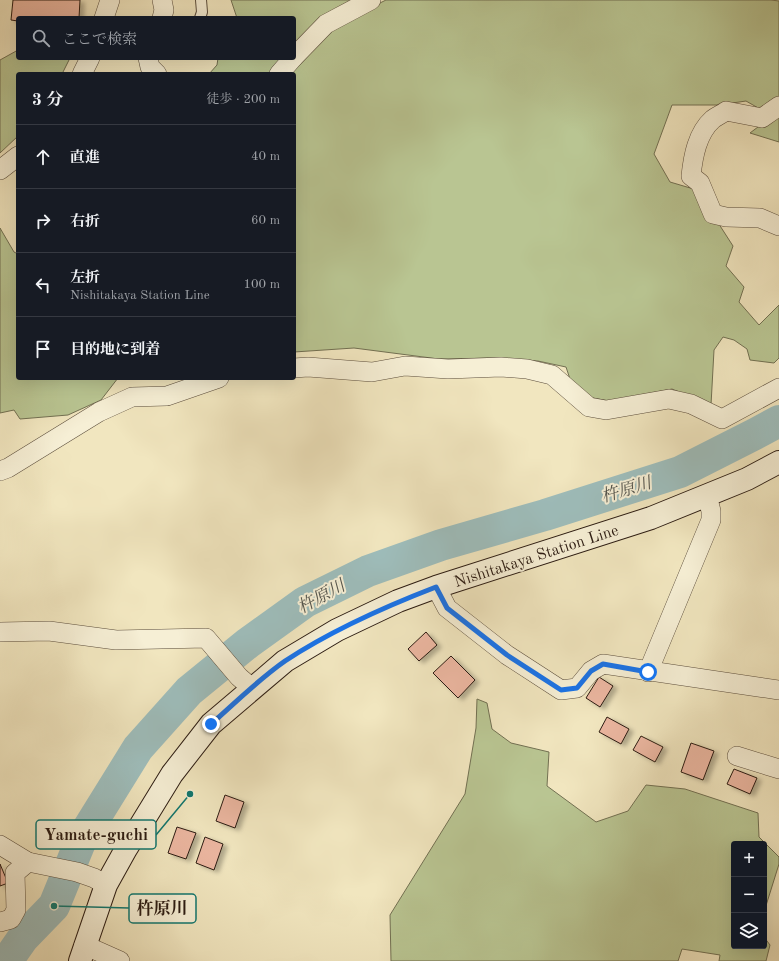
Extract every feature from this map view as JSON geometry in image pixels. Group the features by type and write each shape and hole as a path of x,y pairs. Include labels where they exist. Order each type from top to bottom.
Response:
{"main road":[{"name":"Nishitakaya Station Line","path":"82,953 106,885 126,849 172,774 211,724 252,688 285,662 337,630 398,601 436,587 651,518 747,479 779,462"}],"street":[{"path":"105,16 110,0"},
{"path":"162,0 164,10 162,16"},
{"path":"296,56 326,24 371,0"},
{"path":"83,72 89,60"},
{"path":"148,60 150,67 155,72"},
{"path":"281,72 292,60"},
{"path":"779,106 762,118 726,111 712,120 701,135 693,157 691,176 700,183 713,214 726,217 760,218 779,226"},
{"path":"0,170 16,158"},
{"path":"296,368 308,367 372,372 405,366 448,369 501,367 527,369 552,375 589,407 606,410 669,399 691,404 722,419 779,388"},
{"path":"0,471 8,468 99,412 132,397 167,396 214,380"},
{"path":"648,672 711,520 711,511 707,495"},
{"path":"436,587 447,608 507,655 561,690 577,688 591,671 603,664 648,672 779,690"},
{"path":"0,632 49,631 116,640 206,638 252,688"},
{"path":"737,756 779,769"},
{"path":"0,845 28,862 77,872 94,878 106,885"},
{"path":"0,922 11,919 16,910 15,873 28,862"},
{"path":"82,953 120,961"}],"lane":[{"path":"201,0 202,12 201,16"}],"green space":[{"path":"231,0 362,0 296,50 296,16 236,16"},
{"path":"386,0 779,1 779,102 760,109 746,101 719,105 672,105 654,154 670,182 697,190 733,246 726,266 744,287 739,302 759,325 779,305 779,358 774,363 750,360 747,349 734,340 723,337 714,350 711,405 672,389 609,401 588,397 570,379 566,367 538,361 495,358 439,359 354,348 296,352 296,72 290,72 330,30"},
{"path":"16,51 16,60 69,60 63,72 16,72 16,138 0,153 0,60"},
{"path":"218,60 286,60 276,72 211,72 217,65"},
{"path":"779,111 779,142 750,133"},
{"path":"0,228 16,253 16,380 116,380 101,400 68,415 20,419 14,410 0,413"},
{"path":"477,699 487,703 492,729 511,743 549,752 547,786 596,822 628,811 646,785 685,789 758,813 759,837 763,841 731,841 731,949 767,949 767,941 770,945 766,961 719,961 720,955 682,949 678,961 391,961 390,915 465,794 476,728"},
{"path":"767,845 779,857 779,864 767,902"}],"building":[{"path":"13,0 80,0 79,16 16,16 16,21 11,20"},
{"path":"426,632 437,645 419,661 408,649"},
{"path":"451,656 475,680 458,698 433,673"},
{"path":"599,677 613,686 600,707 586,698"},
{"path":"607,717 629,729 621,744 599,732"},
{"path":"641,736 663,747 655,762 633,750"},
{"path":"691,743 714,751 703,780 681,772"},
{"path":"734,769 757,778 750,794 727,784"},
{"path":"225,795 244,802 235,828 216,821"},
{"path":"177,827 196,833 186,859 168,853"},
{"path":"205,837 223,844 214,870 196,863"},
{"path":"0,864 8,883 0,886"}],"waterway":[{"name":"杵原川","path":"7,961 23,938 54,906 81,840 138,748 189,691 248,643 305,602 368,571 441,545 545,515 680,472 779,421"}],"place":[{"name":"Yamate-guchi","path":"190,794"},
{"name":"杵原川","path":"54,906"}],"route":[{"path":"211,724 252,688 285,662 337,630 398,601 436,587 447,608 507,655 561,690 577,688 591,671 603,664 648,672"}]}
